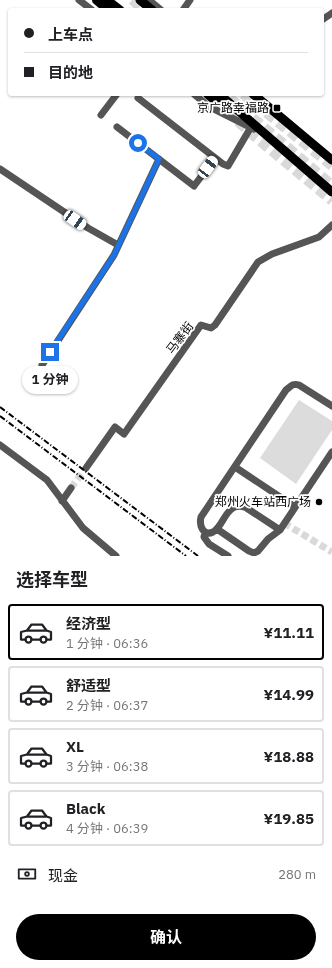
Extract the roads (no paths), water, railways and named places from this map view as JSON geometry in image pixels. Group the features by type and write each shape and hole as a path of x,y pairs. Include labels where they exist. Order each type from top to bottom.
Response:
{"highway":[{"path":"97,0 107,8"}],"main road":[{"path":"107,0 117,8"},
{"path":"140,0 150,8"},
{"path":"255,96 332,160"},
{"path":"218,98 264,133 332,192"}],"street":[{"path":"79,0 89,8"},
{"path":"149,0 159,8"},
{"path":"101,115 115,96"},
{"path":"196,96 208,106 264,133"},
{"path":"138,98 215,158 228,166 230,165 251,127"},
{"path":"118,127 194,186 215,158"},
{"path":"42,365 114,255 159,159"},
{"path":"0,169 88,228 118,245"},
{"name":"马寨街","path":"86,468 115,427 124,434 201,325 211,328 215,325 258,262 272,254 319,237 332,225"},
{"path":"228,556 209,544 204,537 205,532 200,523 201,518 286,390 292,385 299,385 332,406"},
{"path":"0,445 47,480 83,528 116,556"},
{"path":"216,529 249,551 258,551 268,539 280,530 332,452"},
{"path":"234,467 295,507"},
{"path":"62,501 71,488"},
{"path":"205,532 210,533 216,529 226,515 233,508 239,506 245,507 280,530"}],"tunnel":[{"path":"132,0 142,8"},
{"path":"245,96 332,166"},
{"path":"230,98 332,185"},
{"path":"216,101 249,132 332,201"},
{"path":"71,488 86,468"},
{"path":"284,523 332,552"}],"railway":[{"path":"0,407 198,556"},
{"path":"0,416 186,556"}],"place":[{"name":"京广路幸福路","path":"277,108"},
{"name":"郑州火车站西广场","path":"319,502"}]}
